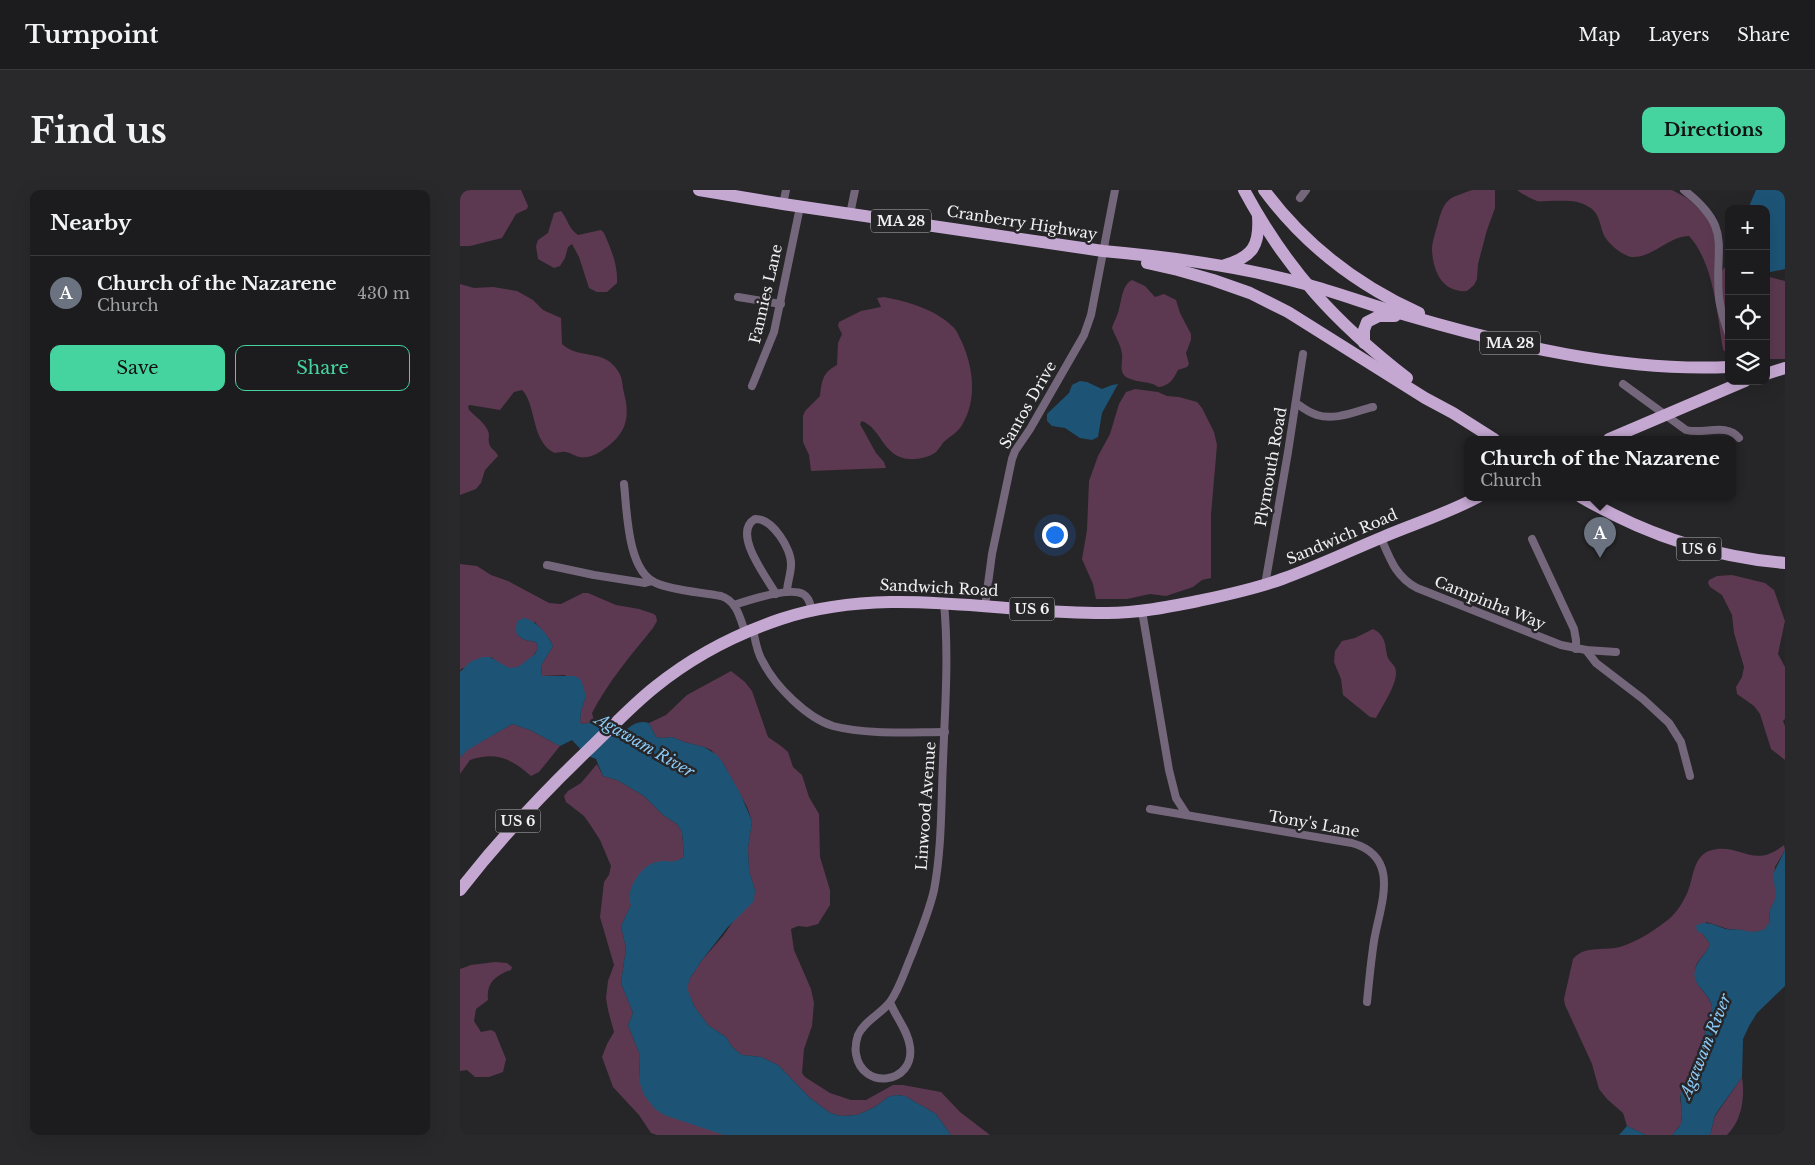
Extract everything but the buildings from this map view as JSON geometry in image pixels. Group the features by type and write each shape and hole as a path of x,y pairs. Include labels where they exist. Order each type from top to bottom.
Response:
{"main road":[{"name":"Cranberry Highway","path":"699,190 1104,251 1142,254 1275,276 1510,344 1618,362 1676,367 1725,367"},
{"path":"1244,190 1258,216 1306,284"},
{"path":"1264,190 1304,236 1345,271 1385,296 1453,328"},
{"path":"1220,266 1244,258 1254,248 1258,236 1258,216"},
{"name":"Cranberry Highway","path":"1104,251 1213,280 1268,302 1303,320 1424,398 1453,413 1489,436"},
{"name":"Cranberry Highway","path":"1306,284 1330,311 1364,343 1453,413"},
{"path":"1364,343 1365,326 1370,319 1379,316 1405,315"},
{"path":"1770,365 1785,366"},
{"path":"1770,372 1785,366"},
{"path":"1617,436 1736,385"},
{"name":"Sandwich Road","path":"460,890 507,833 580,757 646,695 666,678 711,649 749,631 812,610 876,601 944,603 1095,613 1142,611 1210,598 1265,585 1292,576 1471,501"},
{"name":"US 6","path":"1590,501 1643,529 1693,547 1747,559 1785,563"}],"street":[{"path":"783,204 786,190"},
{"path":"850,214 855,190"},
{"name":"Santos Drive","path":"985,606 992,554 1012,459 1084,335 1092,314 1115,190"},
{"path":"1300,198 1306,190"},
{"path":"1684,190 1706,209 1716,226 1720,247 1719,299 1725,321"},
{"name":"Fannies Lane","path":"752,386 770,344 781,304 800,206"},
{"path":"738,297 781,304"},
{"name":"Plymouth Road","path":"1265,585 1303,354"},
{"path":"1623,384 1689,431 1728,430 1732,431 1739,438"},
{"path":"1296,403 1310,413 1325,417 1338,416 1373,407"},
{"path":"624,484 633,550 641,570 652,581 667,586 721,596 730,600 749,631 762,662 779,685 803,709 821,721 852,729 945,732"},
{"path":"776,594 756,564 749,545 748,527 755,518 763,520 774,528 786,547 791,563 787,592"},
{"name":"Campinha Way","path":"1381,538 1395,569 1410,585 1552,642 1576,649 1616,652"},
{"path":"1532,539 1574,630 1576,649"},
{"path":"547,565 645,583 652,581"},
{"path":"734,605 787,592 803,593 809,600 812,610"},
{"name":"Linwood Avenue","path":"890,1002 908,1037 910,1057 907,1067 903,1071 892,1077 879,1078 868,1074 860,1065 856,1054 856,1040 861,1030 890,1002 907,966 934,890 941,817 948,660 944,603"},
{"path":"1142,611 1169,770 1176,798 1187,815"},
{"path":"1586,650 1596,663 1643,698 1668,723 1681,742 1690,776"},
{"name":"Tony's Lane","path":"1150,809 1352,843 1365,847 1372,852 1384,873 1385,887 1374,942 1367,1002"}],"shaded area":[{"path":"460,190 521,190 528,206 527,209 516,214 502,238 470,246 460,246"},
{"path":"1472,190 1495,190 1495,208 1478,264 1477,279 1474,285 1467,291 1459,291 1452,289 1441,280 1435,266 1432,247 1445,204 1452,198"},
{"path":"1517,190 1672,190 1687,198 1711,220 1721,272 1725,267 1725,351 1723,349 1709,274 1704,260 1689,236 1675,239 1647,254 1632,257 1617,250 1607,240 1596,213 1584,204 1570,201 1538,201"},
{"path":"561,211 572,230 578,235 601,230 604,233 614,257 617,276 617,283 607,292 597,292 589,288 579,257 572,244 568,247 565,258 560,266 554,268 538,259 536,246 538,240 548,233 554,213"},
{"path":"1770,277 1785,281 1785,359 1770,359"},
{"path":"1132,280 1145,286 1155,297 1164,294 1176,300 1180,313 1191,334 1191,340 1186,353 1189,364 1187,367 1178,370 1170,382 1162,386 1158,387 1132,380 1125,376 1122,371 1121,351 1112,328 1124,289"},
{"path":"460,284 474,288 493,287 517,291 533,300 543,310 561,318 562,344 576,352 606,359 612,364 621,376 627,409 623,429 614,441 593,456 579,457 566,452 553,452 540,438 530,403 522,390 514,392 500,410 470,405 468,406 469,410 487,428 490,445 498,456 485,470 481,483 476,489 460,495"},
{"path":"884,297 930,311 956,330 965,350 971,371 972,394 967,415 959,430 945,441 936,452 916,459 907,459 896,455 868,424 862,421 860,424 886,468 811,471 809,455 803,442 803,416 805,411 820,396 822,382 828,371 837,365 838,343 842,334 838,326 839,322 861,311 881,307 877,298"},
{"path":"1135,389 1158,392 1167,396 1197,402 1214,432 1217,445 1211,515 1211,578 1202,580 1193,587 1166,596 1150,594 1127,599 1096,599 1093,584 1082,559 1087,530 1089,481 1098,456 1110,434 1119,404 1126,392"},
{"path":"460,564 477,566 491,575 508,581 549,603 561,604 583,593 588,593 616,605 639,609 656,616 657,621 653,628 605,690 592,713 594,721 585,724 580,723 581,711 586,696 565,675 541,676 542,664 553,646 535,622 517,635 525,640 536,642 538,648 530,659 522,665 513,668 507,667 491,657 461,669 460,672"},
{"path":"1732,575 1765,583 1774,590 1785,621 1778,654 1785,667 1785,719 1783,721 1785,726 1785,760 1771,749 1760,714 1754,706 1737,694 1736,687 1742,677 1744,667 1734,633 1732,615 1722,595 1710,587 1708,583 1709,580 1717,576"},
{"path":"1373,629 1382,637 1388,657 1396,672 1392,689 1376,718 1370,717 1343,695 1341,679 1334,662 1335,651 1342,641 1355,638"},
{"path":"731,671 745,682 752,691 768,737 788,752 793,767 802,775 809,797 819,814 820,857 830,890 830,905 818,924 807,927 798,926 791,929 794,950 811,989 814,1003 812,1026 804,1049 802,1073 805,1077 830,1093 851,1100 866,1100 893,1085 941,1092 960,1112 990,1135 951,1135 936,1114 905,1096 896,1095 888,1097 875,1107 857,1115 841,1116 830,1113 810,1098 778,1065 761,1057 742,1055 732,1047 726,1037 708,1025 694,1006 686,988 690,978 702,960 723,936 755,890 749,871 748,848 752,821 747,807 723,763 711,750 672,737 656,737 649,723 666,715 687,695"},
{"path":"512,724 530,730 560,746 539,772 531,776 510,761 488,756 470,760 460,774 460,757 468,749"},
{"path":"597,764 603,776 617,780 644,796 663,815 677,824 682,832 684,857 676,862 658,862 631,905 621,926 626,948 621,983 633,1013 628,1025 640,1055 639,1081 724,1135 657,1135 651,1133 639,1115 613,1087 602,1057 614,1032 606,998 608,981 614,965 600,917 604,882 609,875 611,866 600,840 591,826 584,816 566,802 564,796 568,791 581,783"},
{"path":"1784,845 1785,850 1775,867 1774,882 1777,888 1777,897 1770,910 1769,923 1765,930 1750,933 1706,922 1703,934 1710,944 1697,964 1695,978 1711,1002 1712,1013 1692,1074 1686,1082 1680,1097 1681,1124 1672,1135 1646,1135 1627,1126 1623,1113 1599,1089 1592,1064 1565,1005 1564,999 1573,959 1583,951 1616,948 1629,944 1669,919 1684,899 1695,867 1701,856 1706,853 1722,849 1755,856 1773,852"},
{"path":"495,962 507,963 512,967 511,970 501,974 490,984 488,1000 476,1009 474,1021 481,1032 491,1030 495,1032 506,1059 503,1072 489,1077 475,1077 467,1070 460,1071 460,969 471,965"},
{"path":"1742,1077 1743,1100 1736,1122 1727,1135 1710,1135 1715,1116"}],"water":[{"path":"1756,190 1785,190 1785,269 1770,272 1770,205 1750,204"},
{"path":"1080,381 1102,389 1118,384 1102,413 1098,437 1092,440 1080,438 1065,428 1052,426 1047,421 1047,414 1069,393 1072,385"},
{"name":"Agawam River","path":"524,618 533,622 541,629 553,646 542,664 541,676 575,676 581,680 586,696 581,711 580,723 585,724 594,721 607,734 613,737 634,724 649,723 656,737 672,737 704,747 717,755 740,793 752,821 748,848 749,871 755,890 754,901 727,928 690,978 687,988 694,1006 708,1025 726,1037 732,1047 742,1055 761,1057 778,1065 810,1098 830,1113 841,1116 857,1115 875,1107 888,1097 896,1095 905,1096 936,1114 951,1135 724,1135 664,1115 655,1109 644,1095 639,1081 640,1055 628,1025 633,1013 621,983 626,948 621,926 631,905 629,899 632,886 640,873 651,864 661,861 676,861 684,857 682,832 677,824 663,815 644,796 617,780 603,776 596,759 586,755 572,740 560,746 530,730 512,724 469,749 460,757 460,672 470,662 482,657 490,657 509,668 518,667 535,654 538,648 536,642 525,640 517,635 517,621"},
{"name":"Agawam River","path":"1785,850 1785,986 1757,1013 1749,1026 1743,1039 1742,1077 1715,1115 1710,1135 1672,1135 1681,1123 1682,1088 1691,1077 1712,1013 1711,1002 1698,985 1694,976 1696,966 1710,944 1703,934 1697,931 1696,926 1707,923 1726,929 1751,932 1765,929 1769,923 1770,910 1776,897 1773,874"},
{"path":"1627,1126 1646,1135 1619,1135"}],"place":[{"name":"Church of the Nazarene","path":"1600,558"}]}
